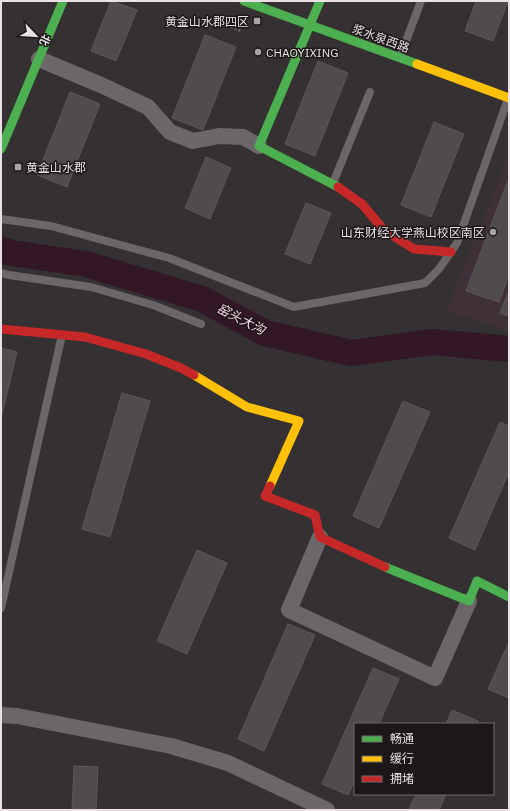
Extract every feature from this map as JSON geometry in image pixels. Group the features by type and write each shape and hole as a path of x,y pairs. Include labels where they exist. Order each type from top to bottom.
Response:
{"street":[{"path":"1,149 63,1"},
{"name":"浆水泉西路","path":"244,1 508,98"},
{"path":"260,146 320,1"},
{"path":"39,59 148,107 170,132 193,141 219,136 243,137 333,184 362,204 384,230 414,249 451,252"},
{"path":"1,329 85,337 146,354 181,368 247,407 299,421 265,496 315,515 320,537 289,610 435,678 477,581 509,597"},
{"path":"320,537 390,569 469,601"},
{"path":"1,714 171,746 228,763 327,810"}],"lane":[{"path":"399,58 421,1"},
{"path":"333,184 370,92"},
{"path":"1,219 51,226 169,258 294,307 424,283 439,269 457,244 508,98"},
{"path":"1,273 91,287 154,305 201,324"},
{"path":"1,608 62,335"}],"path":[{"path":"216,21 241,31"}],"shaded area":[{"name":"山东财经大学燕山校区南区","path":"509,154 509,331 446,311"}],"building":[{"path":"111,1 137,10 116,61 91,51"},
{"path":"476,1 508,1 493,41 465,31"},
{"path":"205,35 236,47 203,130 172,118"},
{"path":"318,61 348,73 315,156 285,144"},
{"path":"70,92 100,104 67,187 37,175"},
{"path":"434,122 464,134 431,217 401,205"},
{"path":"206,157 231,168 210,219 185,208"},
{"path":"509,178 509,275 499,302 466,291"},
{"path":"306,203 331,213 310,264 285,254"},
{"path":"509,291 509,316 500,313"},
{"path":"1,348 17,352 1,418"},
{"path":"122,393 150,401 110,537 82,529"},
{"path":"403,401 430,412 379,528 353,516"},
{"path":"500,422 509,426 509,472 475,550 449,538"},
{"path":"197,550 227,563 187,654 157,641"},
{"path":"288,624 315,635 264,751 238,739"},
{"path":"509,642 509,698 488,689"},
{"path":"373,668 399,679 379,723 354,723 354,782 348,795 322,784"},
{"path":"452,710 478,721 477,723 446,723"},
{"path":"74,766 98,767 96,810 72,810"},
{"path":"416,795 446,795 439,810 409,810"}],"waterway":[{"name":"窑头大沟","path":"1,250 86,264 202,299 265,333 351,353 433,342 509,349"}],"traffic: fast":[{"path":"1,149 63,1"},
{"path":"244,1 417,64"},
{"path":"320,1 259,146 338,187"},
{"path":"385,567 469,601 477,581 509,597"}],"traffic: slow":[{"path":"417,64 509,98"},
{"path":"194,375 247,407 299,421 270,486"}],"traffic: jam":[{"path":"338,187 362,204 384,230 414,249 451,252"},
{"path":"1,329 85,337 146,354 181,368 194,375"},
{"path":"270,486 265,496 315,515 320,537 385,567"}],"place":[{"name":"黄金山水郡四区","path":"257,21"},
{"name":"CHAOYIXING","path":"258,52"},
{"name":"黄金山水郡","path":"18,167"},
{"name":"山东财经大学燕山校区南区","path":"493,232"}]}
